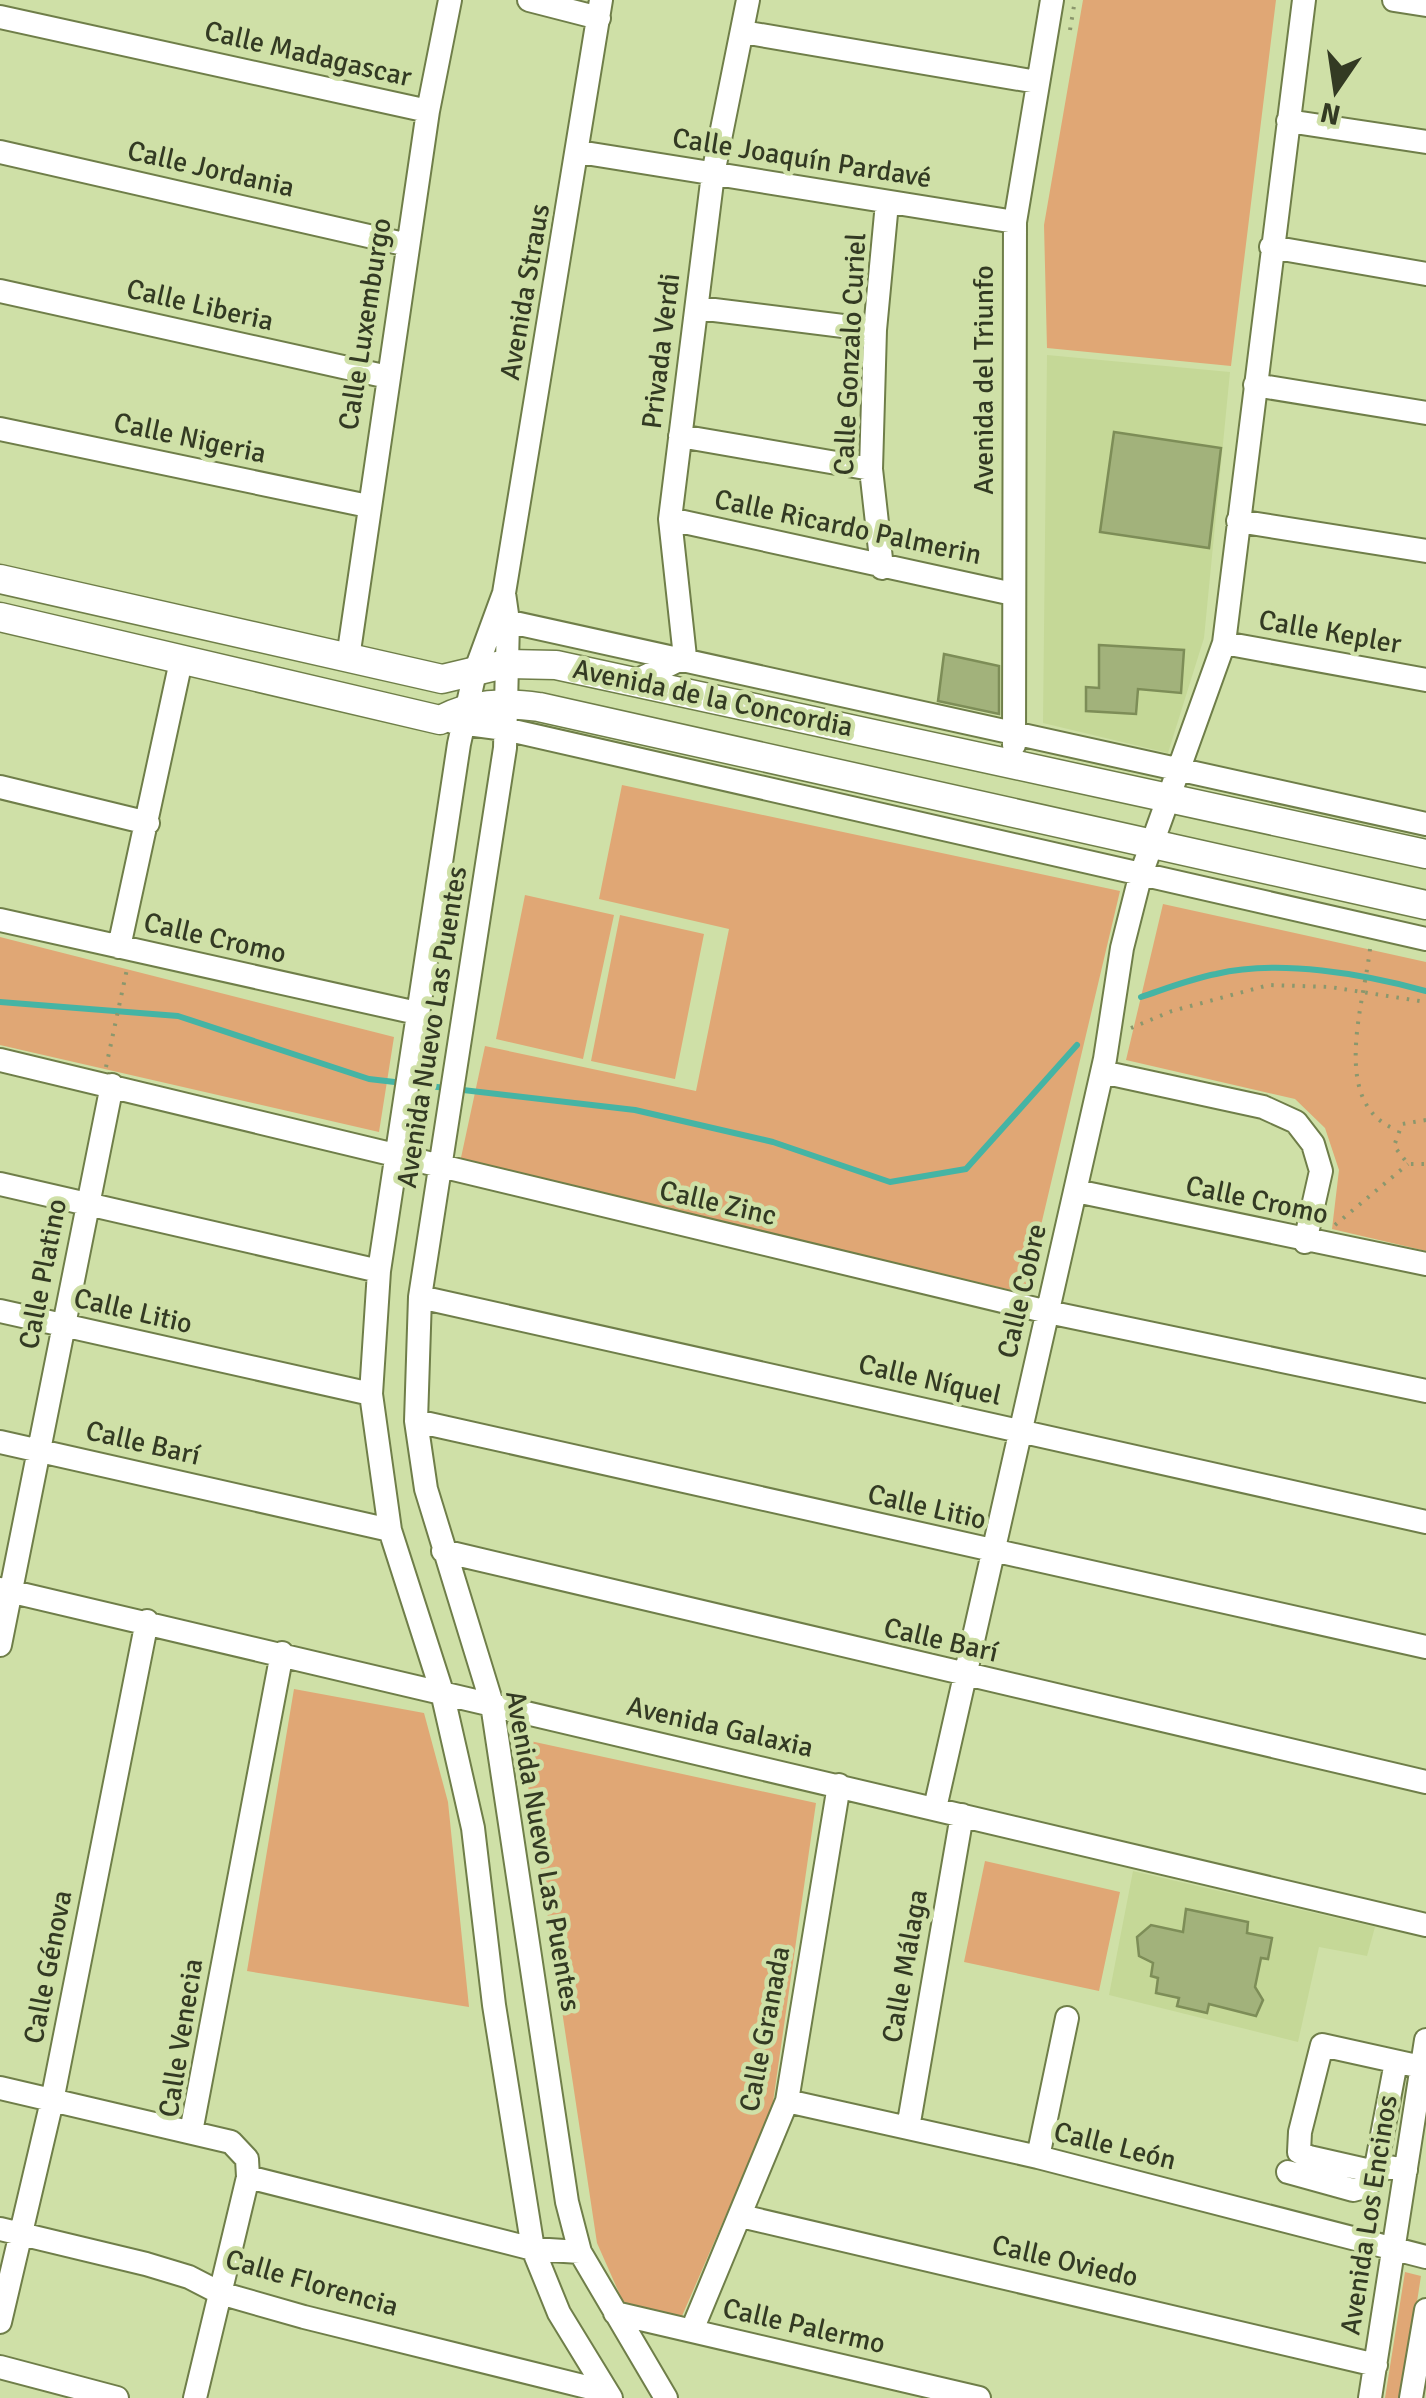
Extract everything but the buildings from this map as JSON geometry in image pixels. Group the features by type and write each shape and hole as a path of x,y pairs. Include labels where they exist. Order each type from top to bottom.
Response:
{"main road":[{"name":"Avenida de la Concordia","path":"0,578 442,679 505,664 556,665 636,680 1426,854"},
{"name":"Avenida de la Concordia","path":"0,617 181,661 457,716 505,716 1150,845 1426,905"}],"street":[{"name":"Calle Luxemburgo","path":"348,658 428,112 450,0"},
{"path":"529,0 600,9"},
{"name":"Privada Verdi","path":"685,657 670,519 713,174 748,0"},
{"name":"Avenida del Triunfo","path":"1012,764 1015,222 1052,0"},
{"path":"1304,0 1255,385 1426,414"},
{"path":"1394,0 1426,5"},
{"name":"Avenida Straus","path":"505,664 500,620 504,592 600,9"},
{"name":"Calle Madagascar","path":"0,17 428,112"},
{"path":"743,32 1037,82"},
{"path":"1288,121 1426,142"},
{"name":"Calle Jordania","path":"0,152 408,244"},
{"name":"Calle Joaquín Pardavé","path":"579,152 1015,222"},
{"name":"Calle Gonzalo Curiel","path":"882,568 872,469 875,330 888,202"},
{"path":"1271,247 1426,274"},
{"name":"Calle Liberia","path":"0,291 388,377"},
{"path":"698,308 875,330"},
{"name":"Calle Cobre","path":"935,1808 1102,1072 1122,948 1150,845 1224,643 1255,385"},
{"name":"Calle Nigeria","path":"0,429 368,506"},
{"path":"680,436 872,469"},
{"name":"Calle Ricardo Palmerin","path":"670,519 1013,594"},
{"path":"1238,521 1426,551"},
{"name":"Avenida Straus","path":"475,672 500,620"},
{"name":"Avenida de la Concordia","path":"500,620 685,657 1426,824"},
{"name":"Calle Kepler","path":"1224,643 1426,680"},
{"path":"636,680 685,657"},
{"path":"119,947 181,661"},
{"name":"Avenida Nuevo Las Puentes","path":"505,664 505,716 450,1118 420,1297 416,1421 426,1489 492,1704 567,2202 580,2252 666,2398"},
{"name":"Avenida Nuevo Las Puentes","path":"475,672 457,716 378,1270 371,1394 390,1530 442,1692 473,1828 494,2005 533,2248 559,2314 609,2395"},
{"name":"Avenida de la Concordia","path":"505,716 1140,877 1426,939"},
{"path":"0,787 148,823"},
{"name":"Calle Cromo","path":"0,920 417,1013"},
{"name":"Calle Zinc","path":"0,1060 1048,1312 1426,1392"},
{"path":"1102,1072 1263,1108 1296,1122 1313,1144 1321,1171 1314,1238"},
{"name":"Calle Platino","path":"0,1646 4,1590 64,1327 107,1084"},
{"path":"0,1184 378,1270"},
{"name":"Calle Cromo","path":"1076,1191 1426,1264"},
{"name":"Calle Níquel","path":"420,1297 1426,1522"},
{"name":"Calle Litio","path":"0,1311 371,1394"},
{"name":"Calle Litio","path":"416,1421 1426,1648"},
{"name":"Calle Barí","path":"0,1442 390,1530"},
{"name":"Calle Barí","path":"443,1551 965,1677 1426,1782"},
{"name":"Avenida Galaxia","path":"4,1590 1426,1924"},
{"name":"Calle Génova","path":"0,2322 10,2231 52,2101 147,1622"},
{"name":"Calle Venecia","path":"248,2176 247,2159 231,2142 191,2132 282,1653"},
{"name":"Calle Granada","path":"692,2330 787,2101 839,1786"},
{"name":"Calle Málaga","path":"908,2128 962,1814"},
{"path":"1038,2157 1067,2018"},
{"name":"Avenida Los Encinos","path":"1370,2398 1426,2040"},
{"path":"1406,2170 1389,2167 1375,2172 1305,2155 1300,2152 1300,2132 1320,2047 1330,2044 1424,2068"},
{"path":"1288,2172 1352,2190 1368,2186 1375,2172 1396,2062"},
{"path":"0,2088 191,2132"},
{"name":"Calle León","path":"787,2101 1038,2157 1426,2256"},
{"path":"195,2398 248,2176 533,2248 580,2252"},
{"name":"Calle Oviedo","path":"741,2216 1376,2366"},
{"name":"Calle Florencia","path":"10,2231 190,2277 220,2293 609,2395"},
{"path":"1411,2398 1426,2310"},
{"name":"Calle Palermo","path":"615,2314 979,2398"},
{"path":"0,2367 117,2398"}],"path":[{"path":"1069,37 1076,0"},
{"path":"1371,945 1363,990 1358,1088 1372,1116 1397,1130"},
{"path":"107,1084 113,1028 123,985"},
{"path":"1116,1031 1270,985 1363,990 1426,1002"},
{"path":"1408,1164 1394,1146 1397,1130 1409,1120 1426,1120"},
{"path":"1314,1238 1408,1164 1426,1164"}],"shaded area":[{"path":"1083,0 1276,0 1231,366 1047,348 1044,225"},
{"path":"1047,355 1230,372 1204,638 1168,753 1043,723"},
{"path":"622,785 1120,891 1025,1293 459,1167 485,1046 696,1091 729,929 599,899"},
{"path":"525,895 614,915 583,1059 496,1039"},
{"path":"1163,904 1426,962 1426,1251 1332,1229 1339,1170 1325,1128 1295,1099 1126,1060"},
{"path":"620,915 704,934 675,1079 591,1061"},
{"path":"0,937 394,1037 379,1132 0,1045"},
{"path":"294,1689 424,1713 448,1802 469,2007 247,1971"},
{"path":"521,1739 816,1803 772,2109 682,2316 624,2304 597,2243"},
{"path":"985,1861 1120,1892 1099,1991 964,1962"},
{"path":"1133,1871 1375,1927 1367,1956 1319,1947 1298,2042 1109,1995"},
{"path":"1405,2272 1421,2276 1402,2398 1385,2398"}],"waterway":[{"path":"1141,997 1206,976 1267,968 1349,974 1426,991"},
{"path":"0,1002 178,1016 369,1079 635,1110 773,1142 890,1182 966,1169 1077,1045"}]}
